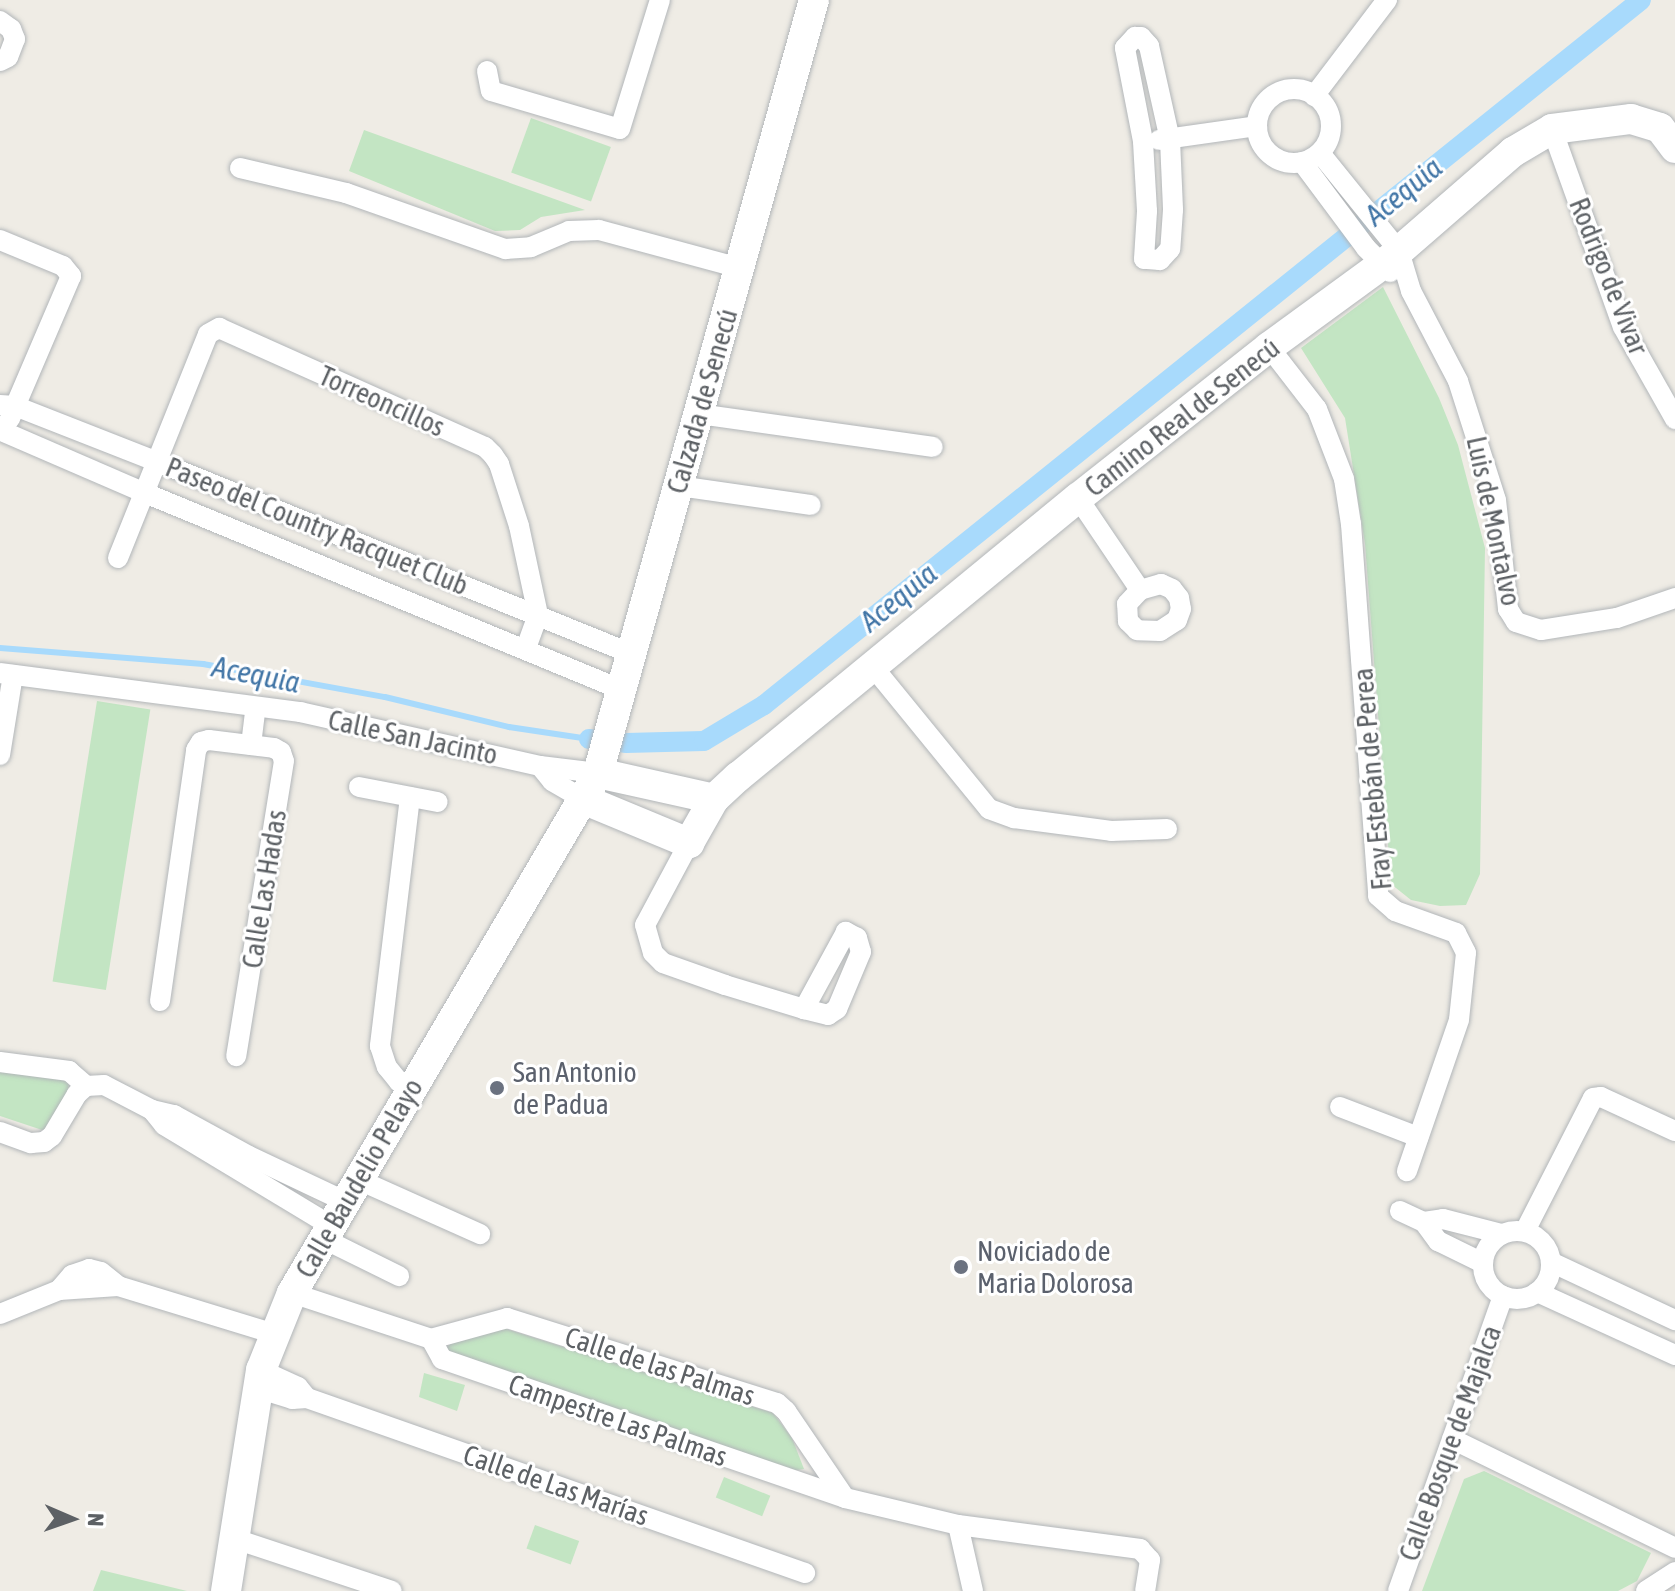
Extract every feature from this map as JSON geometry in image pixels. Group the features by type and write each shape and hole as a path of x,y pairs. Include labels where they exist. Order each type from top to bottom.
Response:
{"street":[{"path":"487,71 491,91 618,130 622,127 660,0"},
{"name":"Calzada de Senecú","path":"585,800 598,773 622,690 814,0"},
{"path":"1314,96 1387,0"},
{"path":"0,21 11,29 15,39 8,57 0,61"},
{"path":"1135,37 1141,37 1149,46 1170,140 1173,210 1170,249 1160,260 1144,259 1147,211 1143,141 1125,48 1135,37"},
{"path":"1295,90 1314,96 1328,112 1331,123 1326,144 1311,157 1292,163 1272,156 1260,140 1257,126 1261,109 1275,94 1295,90"},
{"name":"Camino Real de Senecú","path":"714,799 1078,498 1269,347 1383,249 1513,152 1552,129 1631,119 1660,128 1675,148"},
{"path":"1143,141 1170,140 1257,126"},
{"name":"Rodrigo de Vivar","path":"1552,129 1623,327 1675,419"},
{"path":"1311,157 1358,200 1383,249"},
{"path":"1311,157 1340,215 1383,249"},
{"path":"240,168 346,193 505,249 531,247 569,231 599,230 740,268"},
{"path":"0,240 63,266 71,276 7,406 1,433"},
{"name":"Luis de Montalvo","path":"1383,249 1411,291 1458,381 1480,441 1496,500 1508,609 1516,622 1541,630 1617,618 1675,598"},
{"name":"Torreoncillos","path":"158,462 208,334 219,328 485,447 499,464 519,526 538,615"},
{"name":"Fray Estebán de Perea","path":"1269,347 1317,409 1344,479 1351,524 1378,896 1395,911 1456,933 1466,953 1459,1020 1407,1171"},
{"name":"Paseo del Country Racquet Club","path":"7,406 158,462 632,654"},
{"path":"699,414 933,447"},
{"name":"Paseo del Country Racquet Club","path":"1,433 622,690"},
{"path":"118,558 158,462"},
{"path":"679,486 811,505"},
{"path":"1078,498 1140,590"},
{"path":"525,650 538,615"},
{"path":"874,668 989,809 1014,818 1111,831 1167,829"},
{"path":"0,755 6,674"},
{"name":"Calle San Jacinto","path":"6,674 329,718 540,766 598,773"},
{"path":"251,745 256,707"},
{"name":"Calle Las Hadas","path":"160,1001 196,750 201,742 209,740 274,748 281,752 284,761 236,1056"},
{"name":"Calle San Jacinto","path":"540,766 552,781 585,800"},
{"path":"598,773 714,799 645,925 653,953 663,963 804,1009"},
{"path":"359,787 438,802"},
{"path":"406,1085 387,1067 380,1046 410,797"},
{"path":"585,800 689,843"},
{"name":"Calle Baudelio Pelayo","path":"226,1591 259,1379 292,1293 406,1085 585,800"},
{"path":"0,1062 69,1071 86,1086 111,1087 152,1110 164,1125 196,1136 338,1211 480,1234"},
{"path":"0,1132 31,1143 48,1140 86,1086"},
{"path":"1525,1231 1590,1102 1601,1097 1675,1131"},
{"path":"1340,1107 1418,1137"},
{"path":"338,1211 399,1276"},
{"path":"1400,1211 1424,1222 1438,1241 1483,1263"},
{"path":"1424,1222 1443,1219 1502,1234 1525,1231 1542,1241 1551,1262 1549,1274 1537,1292 1526,1297 1503,1296 1490,1285 1483,1263 1492,1241 1502,1234"},
{"path":"1551,1262 1675,1320"},
{"path":"0,1314 59,1290 118,1286 275,1334"},
{"path":"1537,1292 1675,1355"},
{"name":"Campestre Las Palmas","path":"292,1293 431,1339 442,1359 845,1498 958,1525 1140,1549 1150,1560 1145,1591"},
{"name":"Calle Bosque de Majalca","path":"1398,1591 1503,1296"},
{"name":"Calle de las Palmas","path":"431,1339 507,1318 777,1403 786,1411 845,1498"},
{"name":"Calle de Las Marías","path":"259,1379 298,1387 307,1398 805,1573"},
{"path":"1452,1439 1675,1548"},
{"path":"958,1525 973,1591"},
{"path":"235,1539 392,1591"},
{"path":"1646,1591 1675,1572"}],"green space":[{"path":"531,118 611,147 591,202 511,173"},
{"path":"364,130 585,210 541,217 520,230 495,231 349,171"},
{"path":"1383,287 1439,398 1458,445 1485,548 1480,874 1466,905 1440,906 1411,900 1391,884 1365,544 1345,418 1301,348"},
{"path":"97,701 150,709 106,990 53,982"},
{"path":"0,1072 69,1078 68,1092 48,1132 0,1116"},
{"path":"503,1328 773,1413 792,1438 804,1469 790,1471 448,1355 446,1349 452,1341"},
{"path":"424,1373 465,1385 457,1411 419,1397"},
{"path":"1484,1471 1651,1553 1637,1581 1618,1591 1422,1591 1464,1479"},
{"path":"724,1477 770,1496 762,1516 716,1497"},
{"path":"535,1525 579,1541 571,1565 526,1548"},
{"path":"101,1570 187,1591 93,1591"}],"waterway":[{"name":"Acequia","path":"589,739 626,743 704,741 764,705 1641,0"},
{"name":"Acequia","path":"0,648 203,664 385,697 509,727 589,739"}],"place":[{"name":"San Antonio de Padua","path":"497,1088"},
{"name":"Noviciado de Maria Dolorosa","path":"961,1267"}]}
